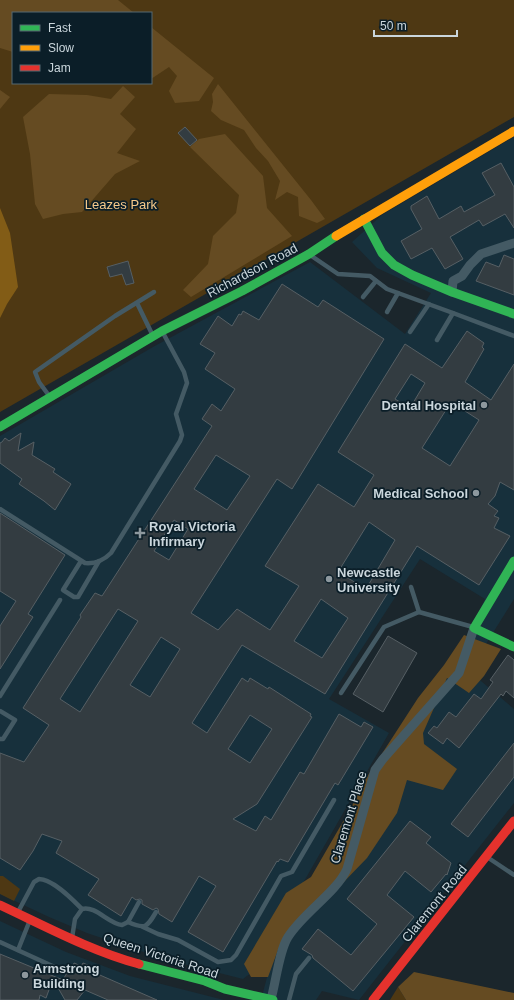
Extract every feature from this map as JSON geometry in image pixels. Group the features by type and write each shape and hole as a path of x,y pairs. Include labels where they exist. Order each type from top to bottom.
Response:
{"street":[{"name":"Richardson Road","path":"0,427 153,336 242,291 309,254 343,231 514,131"},
{"path":"364,220 382,254 394,265 412,275 452,292 514,314"},
{"path":"452,292 453,281 462,276 481,254 514,243"},
{"path":"514,561 474,628 514,647"},
{"name":"Claremont Place","path":"272,1000 287,938 303,918 343,879 375,770 382,759 459,673 474,628"},
{"name":"Claremont Road","path":"373,1000 514,821"},
{"name":"Queen Victoria Road","path":"0,906 72,938 138,964 205,981 225,989 272,1000"}],"lane":[{"path":"309,254 338,274 370,276 387,289 514,336"},
{"path":"363,297 376,281"},
{"path":"50,397 39,382 35,372 115,316 154,292"},
{"path":"387,312 398,293"},
{"path":"137,303 153,336"},
{"path":"410,332 429,304"},
{"path":"437,340 453,313"},
{"path":"0,509 81,561 91,564 105,559 112,553 180,441 182,435 176,414 187,383 184,372 162,331"},
{"path":"81,561 64,590 74,597 78,597 99,561"},
{"path":"411,587 418,612"},
{"path":"0,696 60,600"},
{"path":"341,693 384,627 418,612 474,628"},
{"path":"0,711 15,720 3,739 0,739"},
{"path":"143,926 158,934 178,940 218,962 231,960 236,955 281,876 292,872 334,800"},
{"path":"487,857 514,875"},
{"path":"17,914 34,882 39,879 46,880 67,894 82,909 89,909 119,925 126,924 128,922 139,902"},
{"path":"72,938 75,919 82,909"},
{"path":"128,922 137,926 149,924 156,912"},
{"path":"18,950 30,920"},
{"path":"0,942 59,969"},
{"path":"289,1000 296,974 308,958"}],"shaded area":[{"path":"0,0 118,0 133,12 12,12 12,52 0,48"},
{"path":"152,28 214,78 199,101 175,103 169,91 177,76 169,67 152,78"},
{"path":"218,84 325,219 317,223 299,216 298,197 287,192 275,200 280,181 268,161 256,148 244,130 221,120 211,111 213,102 212,94"},
{"path":"123,86 135,97 120,114 136,129 117,153 140,161 115,174 82,212 63,214 43,219 35,204 30,154 23,117 49,94 87,95 111,99"},
{"path":"0,90 10,97 0,109"},
{"path":"225,134 263,176 267,208 292,236 191,297 183,290 208,264 213,236 236,213 239,195 190,147 199,139"},
{"name":"Royal Victoria Infirmary","path":"514,137 514,599 469,671 514,709 514,803 359,1000 322,991 316,1000 261,1000 280,928 452,669 485,599 420,559 329,699 389,733 252,972 243,979 168,960 87,933 0,894 0,436 153,347 310,262 405,334 431,293 377,268 352,242 382,215"},
{"path":"0,208 10,233 18,287 0,318"},
{"path":"464,635 501,649 484,676 469,693 447,678 423,733 424,744 457,769 443,790 407,780 397,813 367,858 278,950 268,977 251,977 244,964 286,893 311,877 352,806 363,783 418,698 444,665"},
{"path":"0,921 66,952 130,976 224,1000 0,1000"},
{"path":"414,972 514,993 514,1000 406,1000 398,987"}],"green space":[{"name":"Leazes Park","path":"0,0 514,0 514,117 0,412"},
{"path":"0,876 3,876 20,889 14,901 0,894"},
{"path":"398,987 406,1000 390,1000"}],"building":[{"path":"185,127 197,140 190,146 178,133"},
{"path":"501,163 514,187 514,228 505,214 483,226 479,220 450,237 463,259 445,269 432,248 411,259 401,241 422,229 411,209 411,206 427,196 439,219 461,206 464,212 495,195 482,173"},
{"path":"504,255 514,259 514,295 476,281 486,262 499,267"},
{"path":"128,261 134,283 126,285 122,274 110,277 107,267"},
{"path":"282,284 318,307 323,300 384,339 292,489 277,479 191,613 218,630 237,609 270,630 299,586 265,566 318,484 354,507 374,475 338,452 405,344 442,368 467,331 484,343 482,347 484,349 465,382 491,400 514,364 514,490 500,482 495,496 488,504 498,511 494,516 499,518 494,528 510,536 479,585 417,546 325,694 242,645 192,723 207,733 242,678 248,682 250,678 268,689 269,687 311,714 310,716 312,717 257,804 233,819 256,831 265,816 271,820 300,772 304,774 339,714 361,727 364,722 373,727 338,785 335,783 288,862 280,859 278,862 277,861 223,952 188,932 216,886 199,876 172,922 159,914 158,909 156,908 153,910 142,904 142,900 140,899 136,900 132,897 121,916 88,895 99,879 56,853 62,841 42,834 20,870 0,858 0,753 24,762 49,725 23,708 81,617 80,615 95,593 102,596 212,426 202,419 212,404 221,411 235,389 205,369 215,353 200,344 218,316 232,326 239,314 241,315 243,311 259,320","holes":["411,374 425,383 410,408 395,399","451,402 479,420 450,466 422,448","216,455 250,476 227,510 194,489","174,520 188,529 169,560 154,551","369,522 395,540 366,589 338,572","321,599 348,618 322,658 294,641","118,609 138,621 80,712 60,699","161,637 180,649 150,697 130,685","250,715 272,729 250,763 228,749"]},
{"path":"21,433 18,451 34,442 32,455 55,469 53,472 71,484 55,510 19,484 22,479 0,463 0,443 5,438 9,441"},
{"path":"0,513 65,555 28,614 33,617 0,669 0,626 16,601 0,591"},
{"path":"388,636 417,653 383,712 353,694"},
{"path":"508,655 514,660 514,698 506,691 503,696 501,694 459,748 447,738 443,744 428,733 434,726 437,728 449,712 456,717 474,694 481,699 493,682 490,680"},
{"path":"514,743 514,777 468,837 451,824"},
{"path":"410,821 431,837 426,843 451,863 447,875 446,874 431,892 405,871 387,895 414,917 353,991 313,958 312,955 302,949 318,929 351,955 377,924 347,899"},
{"path":"0,954 63,980 74,963 81,966 83,963 95,968 93,972 157,1000 108,1000 85,990 77,1000 65,1000 53,979 46,998 40,995 39,1000 0,1000"}],"traffic: fast":[{"path":"364,219 382,253 394,265 412,275 452,292 514,314"},
{"path":"0,427 162,331 242,291 309,254 336,236"},
{"path":"514,561 474,628 514,647"},
{"path":"139,964 205,981 225,989 273,1000"}],"traffic: slow":[{"path":"336,236 514,131"}],"traffic: jam":[{"path":"373,1000 514,821"},
{"path":"0,905 86,945 121,959 139,964"}],"place":[{"name":"Dental Hospital","path":"484,405"},
{"name":"Medical School","path":"476,493"},
{"name":"Royal Victoria Infirmary","path":"140,533"},
{"name":"Newcastle University","path":"329,579"},
{"name":"Armstrong Building","path":"25,975"}]}
